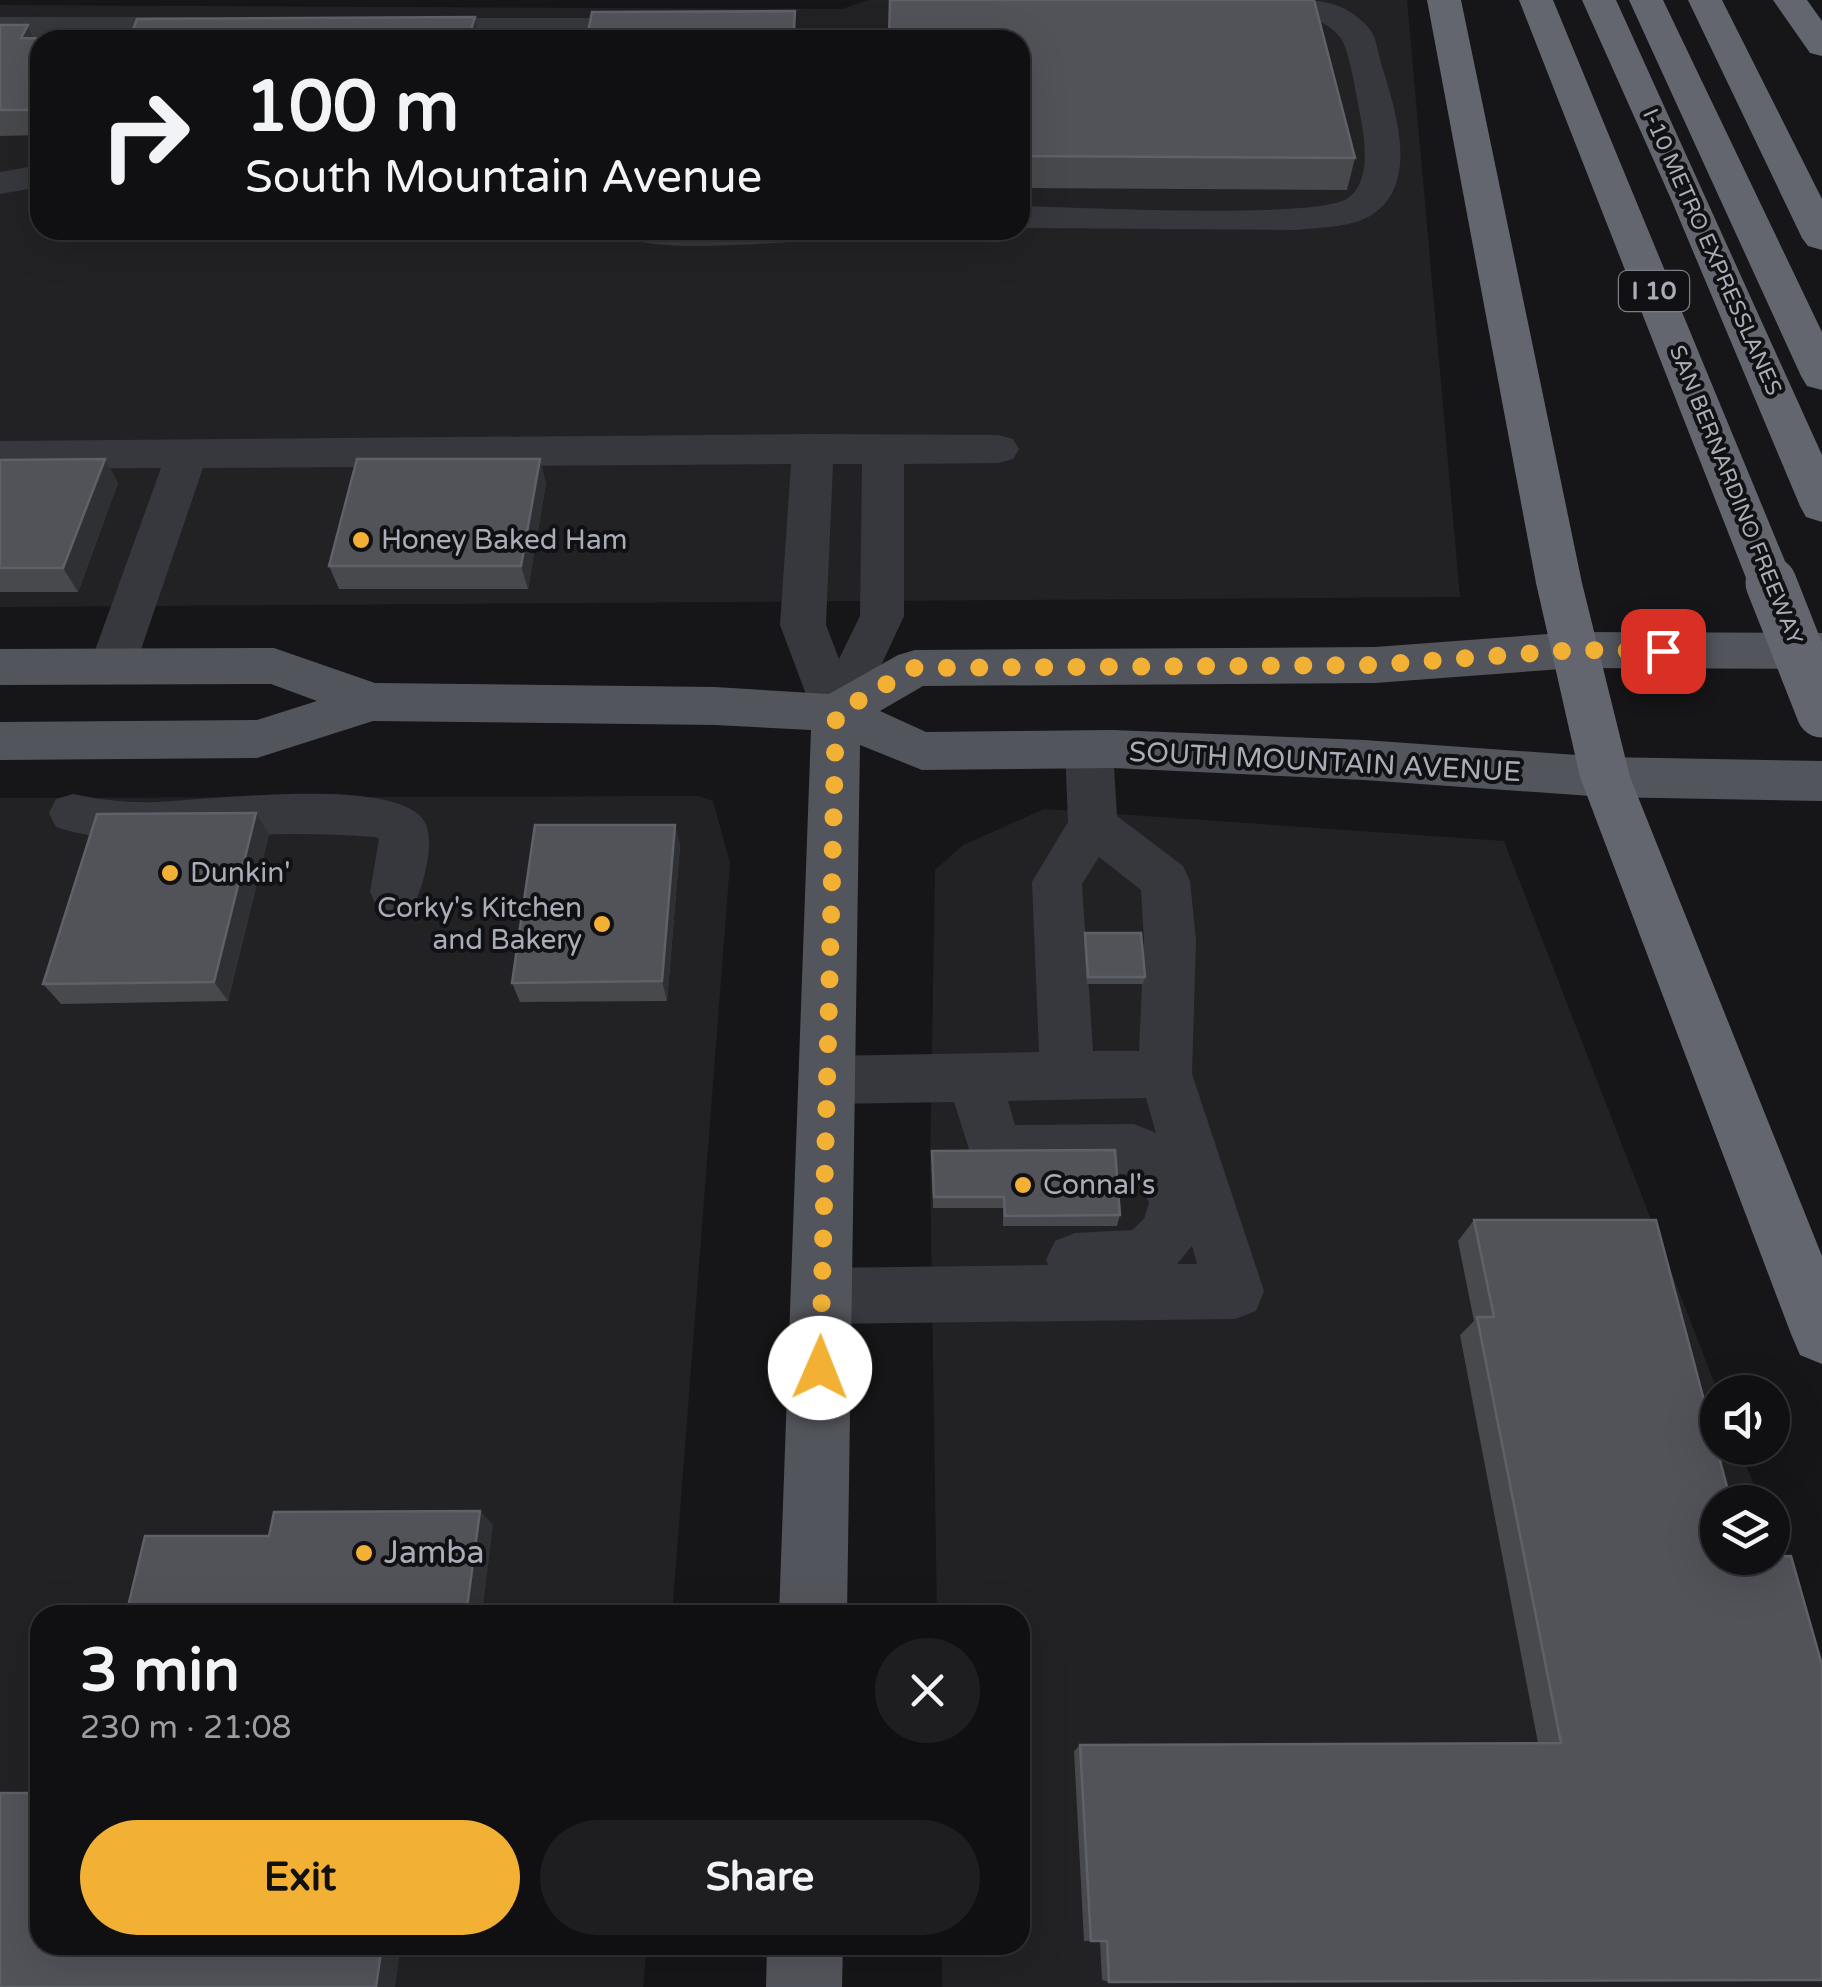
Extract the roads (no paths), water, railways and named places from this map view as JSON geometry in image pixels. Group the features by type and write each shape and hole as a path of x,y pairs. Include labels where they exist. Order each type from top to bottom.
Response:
{"highway":[{"path":"1444,0 1605,778 1822,1334"},
{"name":"SAN BERNARDINO FREEWAY","path":"1536,0 1822,712"},
{"name":"I-10 METRO EXPRESSLANES","path":"1599,0 1690,199 1822,506"},
{"name":"I-10 METRO EXPRESSLANES","path":"1646,0 1822,376"},
{"path":"1684,0 1790,173"},
{"path":"1705,0 1822,238"},
{"path":"1790,0 1822,46"}],"main road":[{"path":"813,1605 836,714 914,668 1374,665 1576,650 1822,651"},
{"name":"SOUTH MOUNTAIN AVENUE","path":"0,668 274,666 373,702"},
{"name":"SOUTH MOUNTAIN AVENUE","path":"0,742 257,739 373,702 714,706 836,714 922,751 1089,750 1346,759 1605,778 1822,780"},
{"path":"804,1987 805,1955"}],"lane":[{"path":"1030,217 1275,219 1332,215 1360,207 1378,183 1382,144 1356,33 1308,0"},
{"path":"0,27 240,27"},
{"path":"379,28 695,28"},
{"path":"0,183 30,178"},
{"path":"813,448 803,625 836,714"},
{"path":"836,714 882,616 883,448"},
{"path":"0,454 998,448"},
{"path":"112,667 187,453"},
{"path":"1067,1077 1057,882 1093,825 1089,750"},
{"path":"74,813 102,821 135,822 244,816 388,818 406,832 395,892"},
{"path":"821,1296 1235,1291 1165,1074 1170,940 1165,881 1093,825"},
{"path":"827,1080 1165,1074"},
{"path":"944,1293 985,1262 1144,1257 1168,1234 1177,1203 1161,1167 1134,1149 996,1150 974,1078"}],"place":[{"name":"Honey Baked Ham","path":"361,540"},
{"name":"Dunkin'","path":"170,873"},
{"name":"Corky's Kitchen and Bakery","path":"602,924"},
{"name":"Connal's","path":"1023,1185"},
{"name":"Jamba","path":"364,1553"}]}
